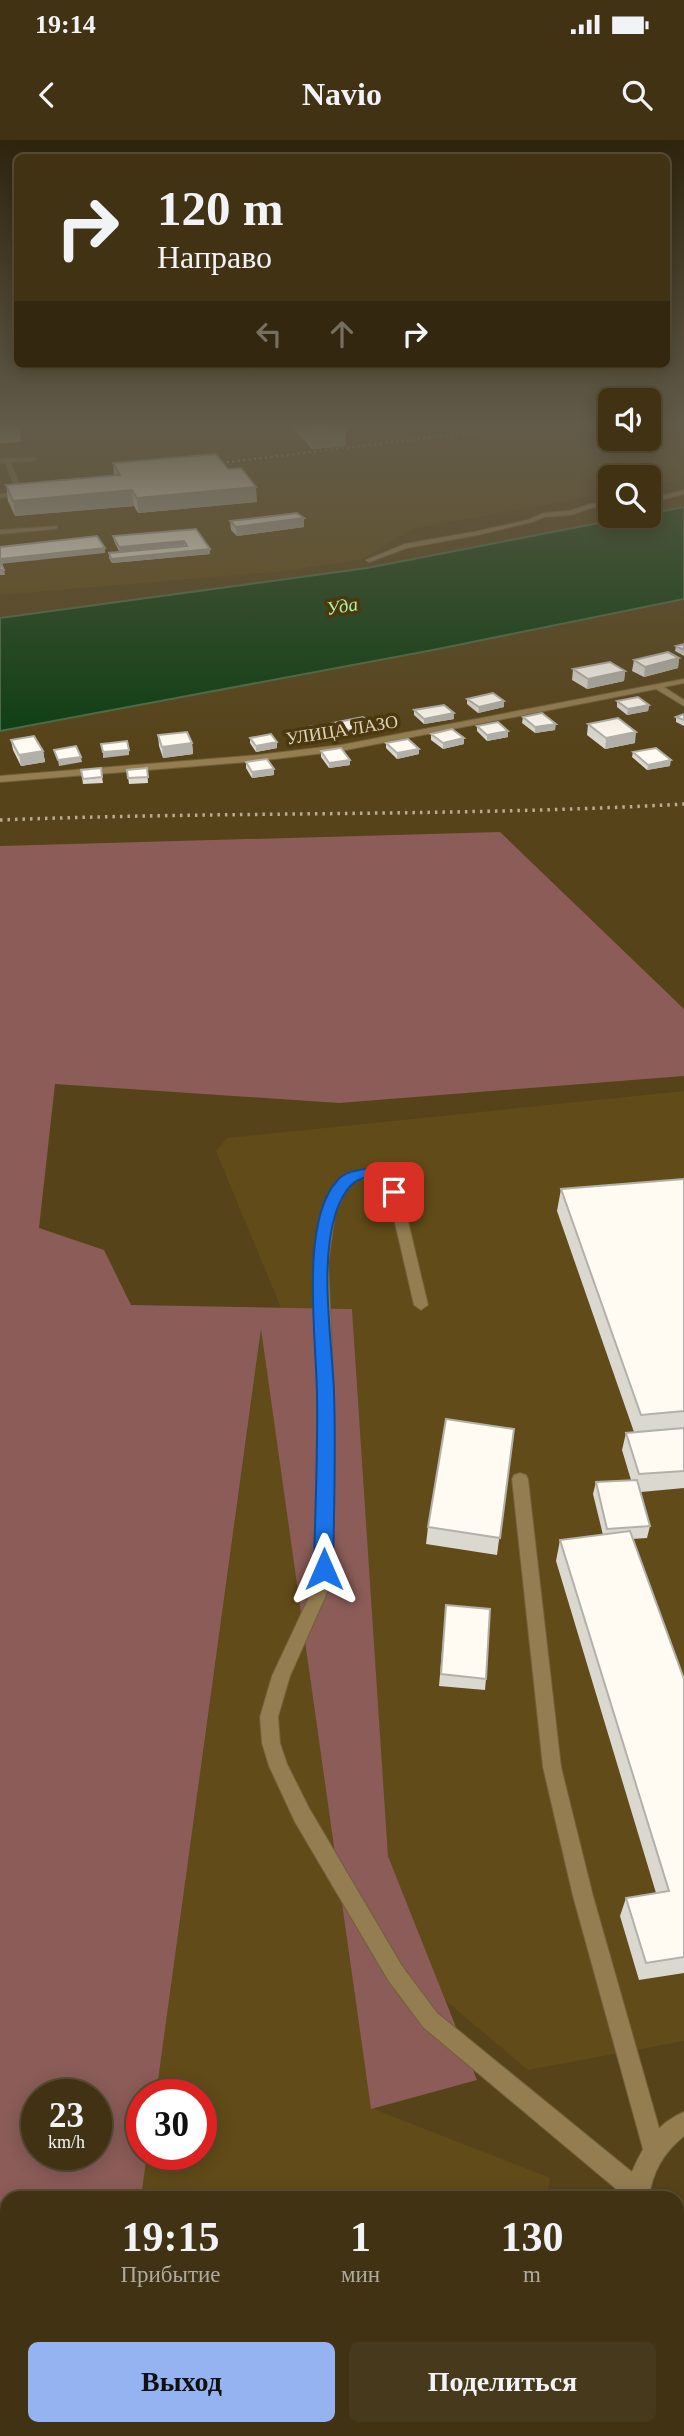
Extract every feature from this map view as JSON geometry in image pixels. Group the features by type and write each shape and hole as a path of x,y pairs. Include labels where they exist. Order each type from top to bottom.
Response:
{"street":[{"path":"369,560 405,546 482,532"},
{"name":"УЛИЦА ЛАЗО","path":"0,779 258,758 341,748 684,681"},
{"path":"658,687 684,704"},
{"path":"421,1305 394,1192 381,1176 371,1173 356,1175 342,1184 328,1213 321,1263 326,1396 324,1569 317,1595 281,1676 269,1717 271,1743 278,1766 302,1815 394,1973 430,2020 633,2191"},
{"path":"520,1479 552,1767 583,1896 654,2149"},
{"path":"639,2191 654,2149 675,2128 684,2123"}],"shaded area":[{"path":"0,532 407,532 362,559 286,571 0,595"},
{"path":"500,832 684,1009 684,1076 339,1103 55,1084 39,1228 104,1250 131,1305 352,1309 388,1856 477,2080 371,2109 261,1329 158,2079 126,2079 126,2170 145,2170 142,2191 0,2191 0,846"},
{"path":"684,1091 684,2041 528,2070 445,2000 388,1856 352,1309 281,1308 216,1151 227,1138"},
{"path":"262,1325 371,2108 550,2178 548,2191 142,2191 145,2170 217,2170 217,2079 158,2079"}],"water":[{"name":"Уда","path":"552,532 684,532 684,599 433,650 0,731 0,618 367,568"}],"building":[{"path":"198,532 210,549 111,559 109,553 187,546 184,541 119,547 113,536"},
{"path":"97,536 105,548 0,559 0,547"},
{"path":"668,652 679,658 645,667 634,660"},
{"path":"610,662 625,671 588,679 573,669"},
{"path":"493,693 504,701 479,707 467,699"},
{"path":"638,697 649,705 628,709 617,701"},
{"path":"444,705 454,713 424,719 414,710"},
{"path":"542,713 556,724 535,727 523,717"},
{"path":"363,717 374,727 350,731 333,723"},
{"path":"618,718 636,732 606,738 588,724"},
{"path":"498,722 508,731 487,735 477,726"},
{"path":"313,726 322,736 300,740 292,730"},
{"path":"452,729 464,738 443,743 431,734"},
{"path":"187,732 192,743 162,747 158,735"},
{"path":"271,734 277,742 256,746 250,738"},
{"path":"34,736 43,751 19,755 11,740"},
{"path":"408,739 419,749 397,753 386,743"},
{"path":"127,741 129,750 103,752 101,744"},
{"path":"76,746 81,757 58,760 54,750"},
{"path":"341,748 350,760 329,763 321,751"},
{"path":"656,748 671,760 648,765 633,752"},
{"path":"267,759 274,769 252,772 246,762"},
{"path":"101,768 102,777 83,779 81,770"},
{"path":"147,768 148,777 128,778 127,770"},
{"path":"684,1179 684,1411 641,1415 561,1189"},
{"path":"446,1419 514,1429 500,1538 428,1527"},
{"path":"684,1428 684,1471 639,1474 626,1433"},
{"path":"637,1480 650,1526 607,1529 596,1482"},
{"path":"630,1531 684,1679 684,1957 646,1963 626,1898 669,1891 560,1540"},
{"path":"446,1605 490,1609 486,1679 441,1674"}],"railway":[{"path":"0,820 513,811 684,804"}],"route":[{"path":"324,1569 326,1396 321,1263 328,1213 342,1184 356,1175 371,1173 381,1176 389,1182 394,1192"}]}
